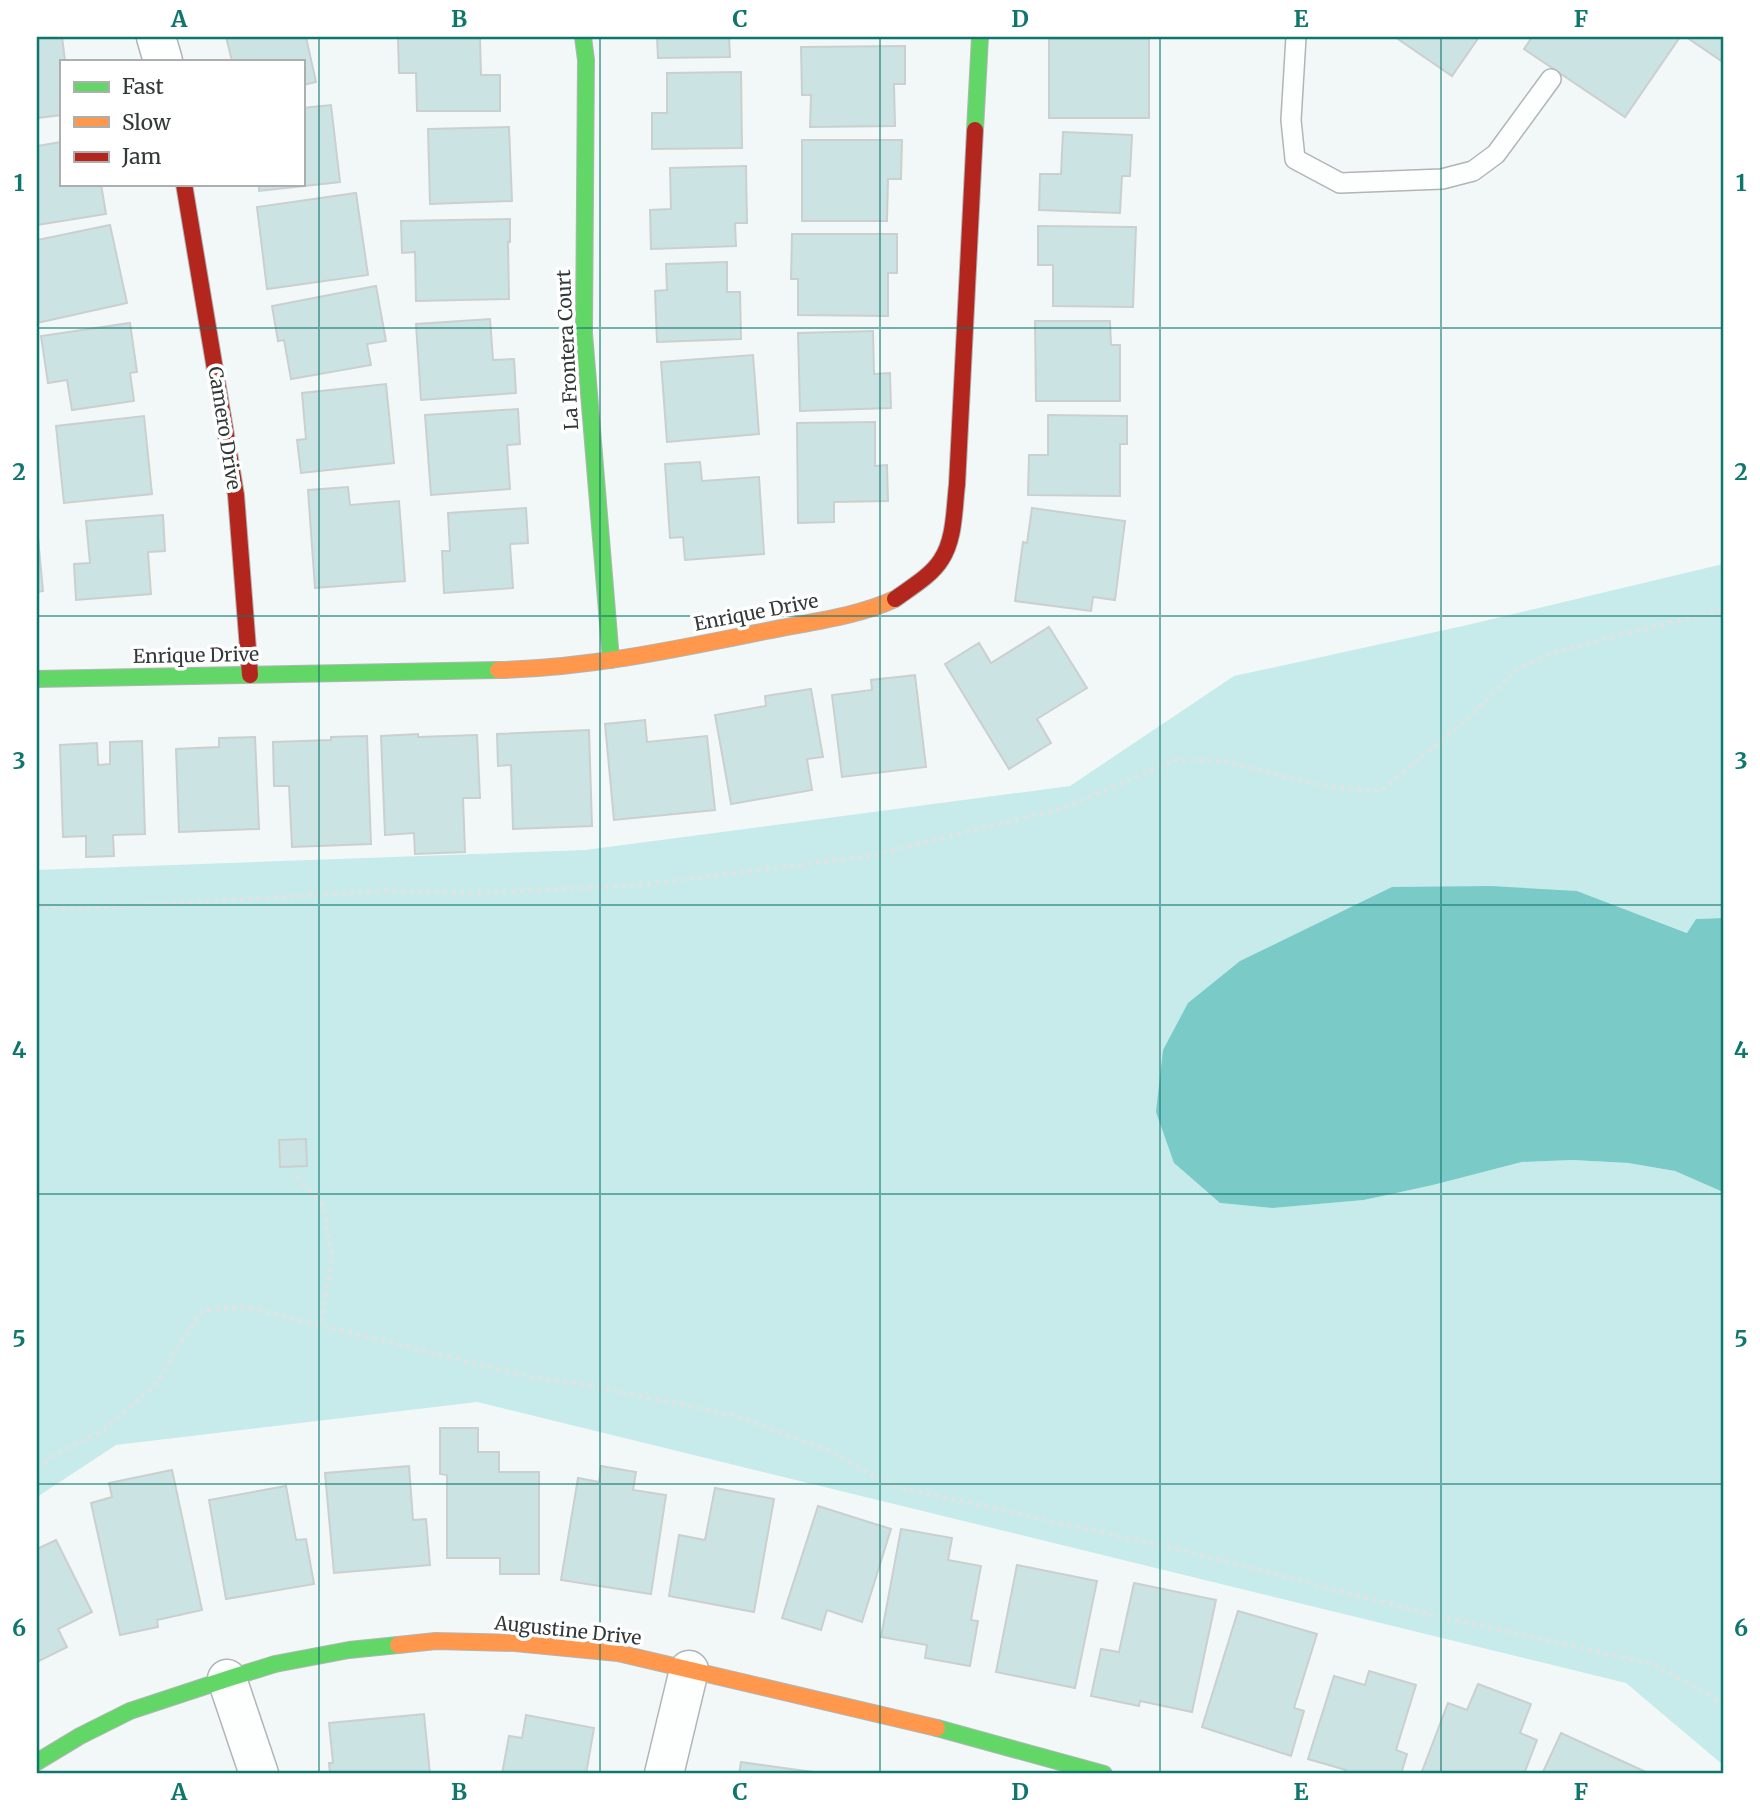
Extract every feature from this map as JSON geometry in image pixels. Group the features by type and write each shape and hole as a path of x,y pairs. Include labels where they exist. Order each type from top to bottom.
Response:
{"street":[{"path":"156,37 163,60"},
{"name":"La Frontera Court","path":"583,37 586,60 584,333 611,660"},
{"name":"Enrique Drive","path":"37,679 541,669 611,660 846,615 892,600 941,560 952,531 957,485 980,37"},
{"name":"Camero Drive","path":"184,186 236,495 250,675"},
{"name":"Augustine Drive","path":"37,1762 130,1712 275,1664 349,1650 436,1641 515,1643 618,1653 893,1716 1104,1774"},
{"path":"664,1774 689,1670"},
{"path":"227,1679 259,1774"}],"lane":[{"path":"1296,37 1291,120 1295,159 1340,183 1442,179 1473,170 1496,154 1551,79"}],"path":[{"path":"37,910 42,907 74,909 384,891 477,893 640,885 869,856 1067,807 1175,760 1223,761 1297,780 1340,788 1381,791 1475,713 1517,669 1549,654 1596,640 1723,610"},
{"path":"297,1177 323,1205 332,1258 321,1325"},
{"path":"37,1467 54,1455 106,1429 157,1384 178,1346 203,1310 245,1307 527,1376 587,1385 740,1417 829,1451 893,1486 1190,1552 1429,1614 1653,1664 1723,1705"}],"shaded area":[{"path":"1723,564 1723,918 1696,919 1688,933 1577,891 1174,1163 1220,1203 1273,1208 1364,1200 1522,1162 1572,1160 1628,1163 1675,1171 1723,1192 1723,1765 1626,1683 477,1402 116,1445 37,1497 37,870 585,850 1070,786 1234,676 1463,626"}],"water":[{"path":"1491,886 1577,891 1687,933 1696,919 1723,918 1723,1192 1675,1171 1628,1163 1572,1160 1522,1162 1364,1200 1273,1208 1220,1203 1174,1163 1156,1112 1163,1050 1188,1003 1240,961 1392,887"}],"building":[{"path":"37,37 62,37 65,60 60,60 60,115 37,118"},
{"path":"226,37 306,37 316,82 304,85 304,60 232,60"},
{"path":"398,37 480,37 481,75 500,75 500,111 417,111 416,73 399,73"},
{"path":"657,37 729,37 730,57 658,58"},
{"path":"1395,37 1479,37 1452,76"},
{"path":"1532,37 1680,37 1625,117 1524,49"},
{"path":"1686,37 1723,37 1723,62"},
{"path":"1049,39 1149,39 1149,118 1049,118"},
{"path":"905,46 905,84 894,84 895,126 810,127 811,95 802,95 801,47"},
{"path":"741,72 742,148 652,149 652,113 667,113 667,73"},
{"path":"331,105 340,182 304,186 304,108"},
{"path":"509,127 512,201 430,204 428,129"},
{"path":"1063,132 1132,135 1130,176 1122,176 1120,213 1039,210 1040,174 1061,174"},
{"path":"802,140 902,140 901,179 888,179 887,221 802,221"},
{"path":"60,142 60,186 101,186 106,214 37,225 37,146"},
{"path":"746,166 747,223 735,223 736,246 651,249 650,210 671,209 670,168"},
{"path":"259,186 304,186 259,191"},
{"path":"356,193 368,275 267,289 257,207"},
{"path":"510,219 509,299 416,301 415,252 402,253 401,221"},
{"path":"110,225 127,303 37,323 37,240"},
{"path":"1038,226 1136,227 1133,307 1053,306 1053,265 1038,265"},
{"path":"792,234 897,234 897,273 888,273 888,316 798,315 798,279 791,279"},
{"path":"727,262 727,292 740,292 741,339 657,342 655,291 667,290 666,264"},
{"path":"376,286 386,341 367,344 371,365 291,379 284,340 278,341 272,306"},
{"path":"490,319 493,360 514,359 516,393 421,400 416,324"},
{"path":"1035,321 1110,321 1111,345 1120,345 1120,401 1036,401"},
{"path":"130,323 137,372 130,373 134,401 72,410 67,380 48,383 41,336"},
{"path":"873,331 874,374 890,373 891,408 800,411 798,333"},
{"path":"753,355 759,434 667,442 661,362"},
{"path":"386,384 394,463 301,473 297,440 306,439 302,393"},
{"path":"518,409 520,444 507,445 510,489 431,495 425,415"},
{"path":"1048,415 1127,416 1127,444 1120,444 1120,496 1028,495 1029,455 1048,455"},
{"path":"144,416 152,494 64,503 56,426"},
{"path":"875,422 875,466 887,465 888,501 834,502 834,522 798,523 797,423"},
{"path":"700,462 702,481 759,477 764,554 685,560 683,537 670,538 665,464"},
{"path":"348,487 350,505 399,501 405,581 315,588 308,490"},
{"path":"526,508 528,543 510,544 513,588 444,593 442,551 450,551 448,513"},
{"path":"1032,508 1125,521 1115,600 1093,597 1091,611 1015,601 1023,542 1027,543"},
{"path":"163,515 165,551 148,552 151,594 76,600 74,564 90,563 86,521"},
{"path":"37,527 43,591 37,592"},
{"path":"1049,627 1087,688 1037,719 1051,743 1009,769 945,664 979,643 991,663"},
{"path":"915,675 926,767 842,777 832,695 872,690 871,680"},
{"path":"811,689 823,757 807,759 812,790 731,804 715,715 766,706 765,696"},
{"path":"645,720 647,742 707,736 715,810 614,820 605,724"},
{"path":"589,730 592,826 513,829 511,765 498,766 497,734"},
{"path":"418,734 418,737 477,735 480,798 463,798 465,852 415,854 414,833 385,835 381,736"},
{"path":"367,736 371,844 292,847 289,786 274,786 273,742"},
{"path":"255,737 259,829 179,832 176,749 219,747 219,738"},
{"path":"142,741 145,834 113,835 114,856 86,857 86,836 63,837 60,745 97,743 98,765 110,764 110,742"},
{"path":"306,1139 307,1166 280,1167 279,1140"},
{"path":"440,1428 478,1428 478,1452 499,1452 499,1472 539,1472 539,1574 500,1574 500,1558 447,1558 447,1475 440,1474"},
{"path":"409,1466 413,1520 426,1519 430,1565 334,1573 325,1473"},
{"path":"601,1466 636,1472 633,1490 666,1495 651,1594 561,1580 578,1478 599,1482"},
{"path":"172,1470 202,1610 157,1620 158,1627 120,1635 91,1503 112,1497 109,1483"},
{"path":"286,1486 296,1540 306,1539 314,1584 226,1599 209,1500"},
{"path":"715,1488 774,1499 754,1612 669,1596 679,1535 705,1540"},
{"path":"818,1506 891,1529 862,1622 827,1610 821,1630 782,1618"},
{"path":"901,1529 952,1538 948,1560 981,1566 971,1620 978,1621 970,1666 925,1658 927,1645 881,1637"},
{"path":"56,1540 92,1612 58,1629 67,1647 37,1662 37,1549"},
{"path":"1017,1565 1097,1581 1075,1688 996,1672"},
{"path":"1134,1583 1216,1600 1192,1712 1140,1701 1139,1706 1091,1696 1101,1649 1119,1652"},
{"path":"1238,1611 1317,1634 1294,1708 1304,1711 1291,1756 1202,1727"},
{"path":"1369,1671 1416,1685 1396,1750 1407,1754 1401,1774 1345,1774 1346,1770 1308,1759 1334,1676 1365,1685"},
{"path":"1478,1684 1531,1704 1520,1733 1537,1740 1524,1774 1421,1774 1448,1703 1467,1710"},
{"path":"424,1714 430,1774 330,1774 329,1763 333,1763 329,1723"},
{"path":"526,1715 594,1728 586,1774 502,1774 509,1736 522,1738"},
{"path":"1561,1733 1646,1772 1542,1774"},
{"path":"741,1762 828,1774 739,1774"}],"traffic: fast":[{"path":"583,37 586,60 584,333 611,660"},
{"path":"975,130 980,37"},
{"path":"37,679 498,670"},
{"path":"37,1762 80,1736 130,1711 227,1679 275,1664 349,1650 398,1645"},
{"path":"937,1728 1104,1774"}],"traffic: slow":[{"path":"498,670 566,666 666,651 832,618 895,599"},
{"path":"398,1645 436,1641 515,1643 618,1653 937,1728"}],"traffic: jam":[{"path":"895,599 937,566 946,552 953,524 975,130"},
{"path":"184,186 236,495 250,675"}]}
